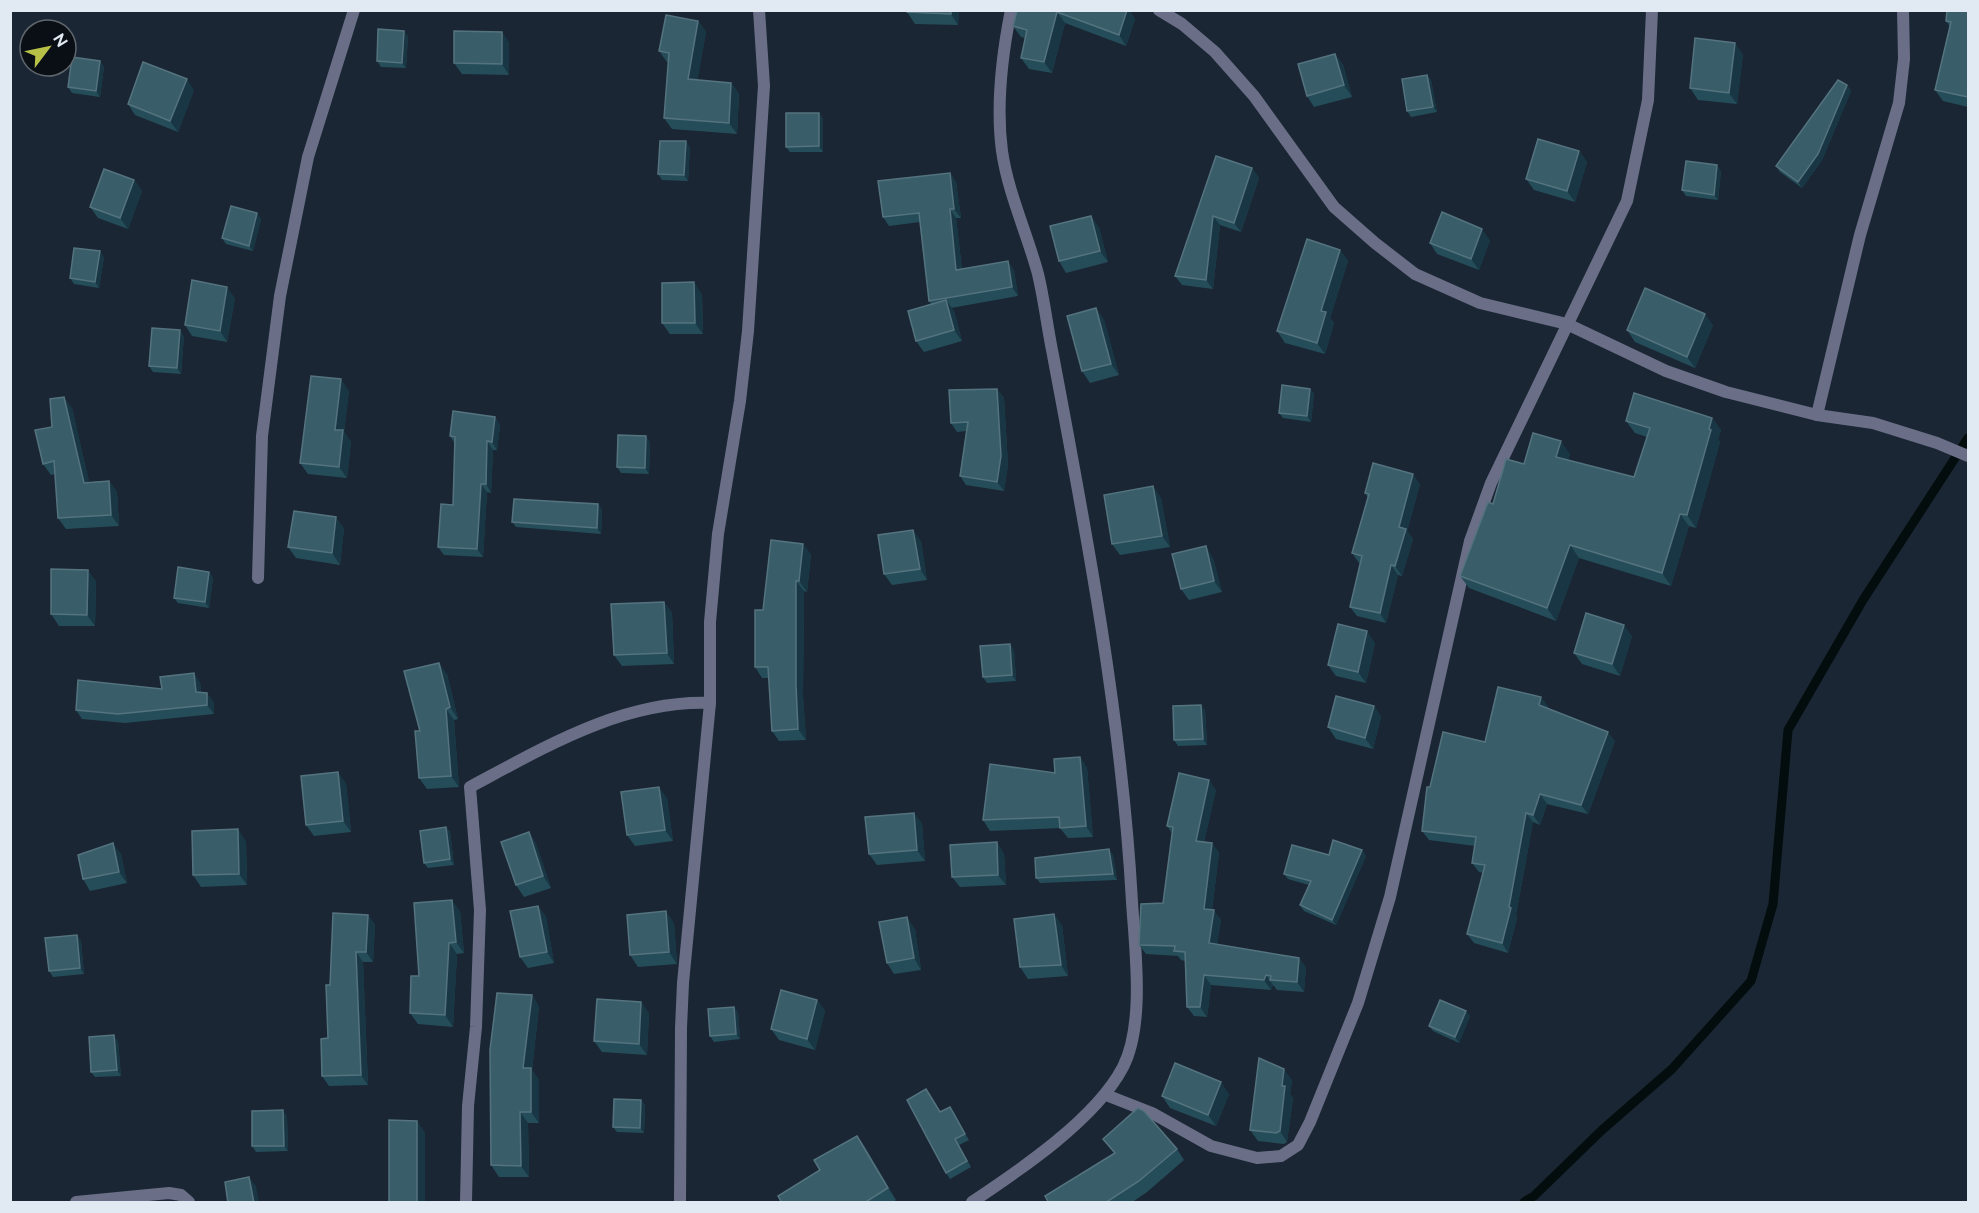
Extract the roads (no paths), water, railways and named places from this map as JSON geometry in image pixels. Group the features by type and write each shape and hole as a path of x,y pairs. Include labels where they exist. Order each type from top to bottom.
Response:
{"street":[{"path":"258,578 262,436 280,296 308,157 354,10"},
{"path":"680,1203 681,1028 710,703 710,622 718,534 740,401 748,331 764,86 759,10"},
{"path":"972,1203 1051,1145 1106,1095 1125,1065 1134,1032 1136,977 1130,855 1109,686 1063,406 1038,275 1002,152 1002,68 1011,10"},
{"path":"1159,10 1182,24 1215,52 1254,96 1334,207 1415,274 1479,303 1567,324 1666,371 1726,392 1817,415 1873,423 1937,443 1968,456"},
{"path":"1106,1095 1152,1113 1211,1146 1257,1158 1281,1156 1298,1145 1311,1122 1358,1003 1390,897 1470,542 1491,483 1524,419 1627,201 1648,100 1652,10"},
{"path":"1817,415 1860,235 1899,103 1904,59 1903,10"},
{"path":"466,1203 468,1106 476,1027 480,910 470,787 568,736 621,716 659,705 710,703"},
{"path":"76,1203 169,1193 180,1195 189,1203"}],"waterway":[{"path":"1524,1202 1534,1196 1602,1130 1672,1069 1751,981 1773,904 1788,730 1863,600 1968,438"}]}
